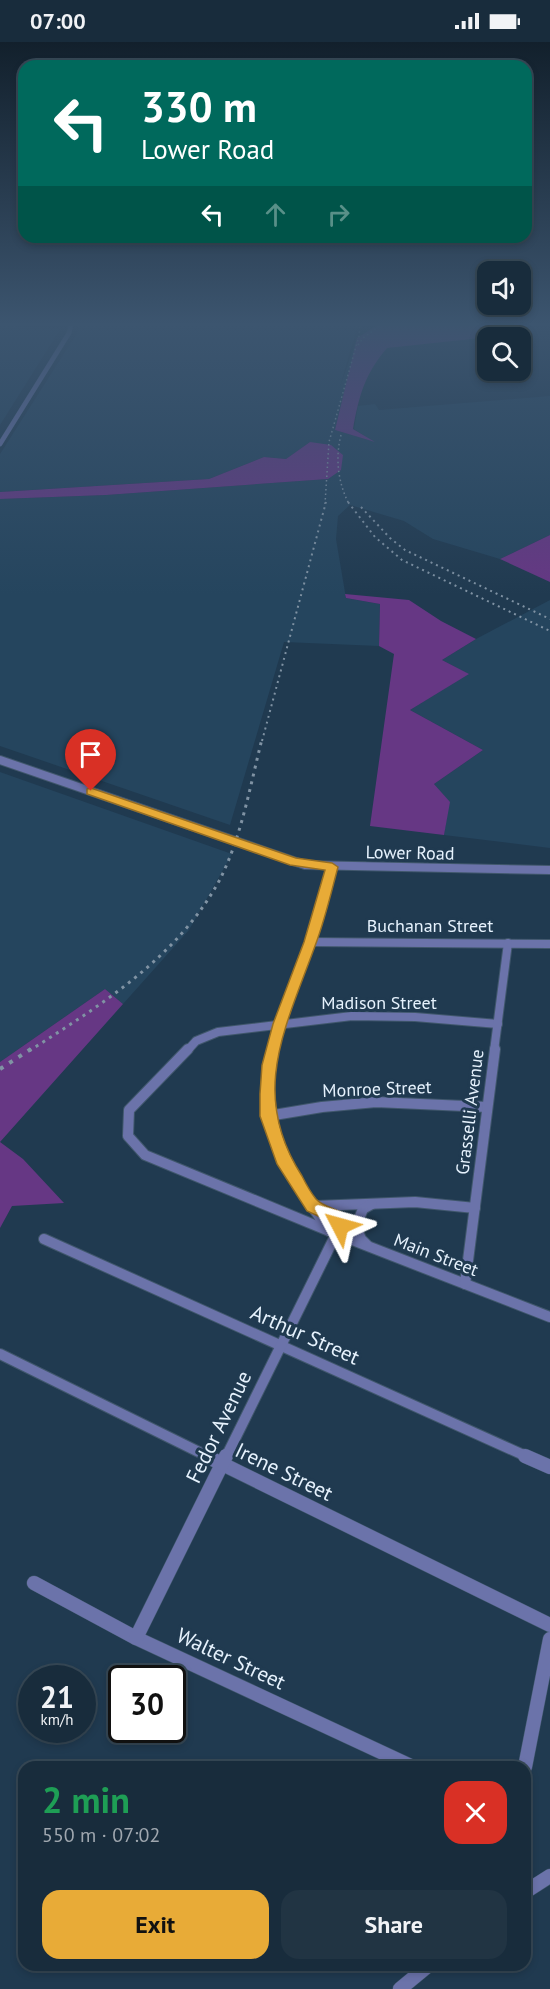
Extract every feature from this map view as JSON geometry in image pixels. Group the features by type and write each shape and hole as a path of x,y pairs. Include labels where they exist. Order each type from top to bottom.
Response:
{"street":[{"path":"0,444 19,413"},
{"name":"Lower Road","path":"0,760 294,862 332,867 550,870"},
{"path":"332,867 310,942 280,1024 269,1065 268,1116 283,1160 312,1206 333,1233"},
{"name":"Buchanan Street","path":"310,942 550,944"},
{"name":"Grasselli Avenue","path":"465,1284 508,943"},
{"name":"Madison Street","path":"145,1155 130,1142 127,1125 129,1110 196,1041 218,1032 352,1017 415,1017 498,1024"},
{"name":"Monroe Street","path":"268,1116 322,1107 376,1102 487,1107"},
{"name":"Main Street","path":"145,1155 333,1233 550,1317"},
{"path":"312,1206 415,1202 475,1208"},
{"path":"369,1247 361,1239 356,1226 363,1209 374,1203"},
{"name":"Fedor Avenue","path":"136,1638 281,1345 333,1233"},
{"name":"Arthur Street","path":"44,1239 550,1467"},
{"name":"Irene Street","path":"0,1354 550,1625"},
{"name":"Walter Street","path":"34,1583 136,1638 400,1761"},
{"path":"526,1761 550,1639"},
{"path":"531,1888 550,1876"},
{"path":"400,1989 422,1971"}],"shaded area":[{"path":"0,413 8,413 0,425"},
{"path":"26,413 339,413 335,430 372,441 354,429 357,413 550,413 550,535 500,559 433,539 404,521 350,505 338,516 336,539 346,598 380,604 379,646 284,642 230,825 0,746 0,499 106,495 328,479 310,442 286,459 264,457 209,479 0,492 0,454"},
{"path":"339,413 357,413 353,429 375,442 335,430"},
{"path":"310,442 331,445 343,455 341,470 328,479 106,495 0,499 0,492 209,479 264,457 286,459"},
{"path":"550,535 550,582 500,559"},
{"path":"345,594 409,600 441,621 476,639 442,660 469,674 410,710 483,750 434,784 450,802 444,835 370,826 394,654 379,646 380,604 346,598"},
{"path":"550,600 550,848 444,835 449,802 434,784 483,750 410,710 468,674 442,660 476,639"},
{"path":"0,772 232,854 189,930 123,1004 105,989 0,1062"},
{"path":"105,989 123,1004 0,1142 0,1062"},
{"path":"0,1142 23,1159 64,1203 12,1206 0,1228"}],"railway":[{"path":"325,504 329,442 337,413"},
{"path":"341,435 338,453 339,470 342,488 348,502"},
{"path":"262,741 326,502"},
{"path":"348,502 375,537 402,560 550,631"},
{"path":"361,507 390,538 405,550 550,619"},
{"path":"29,1051 109,998 134,978 180,935 200,910 218,883 233,849 262,739"},
{"path":"0,1069 31,1049"}],"route":[{"path":"91,791 294,862 332,867 310,942 280,1024 269,1065 267,1094 268,1116 283,1160 312,1206 335,1216 339,1219 340,1226"}]}
